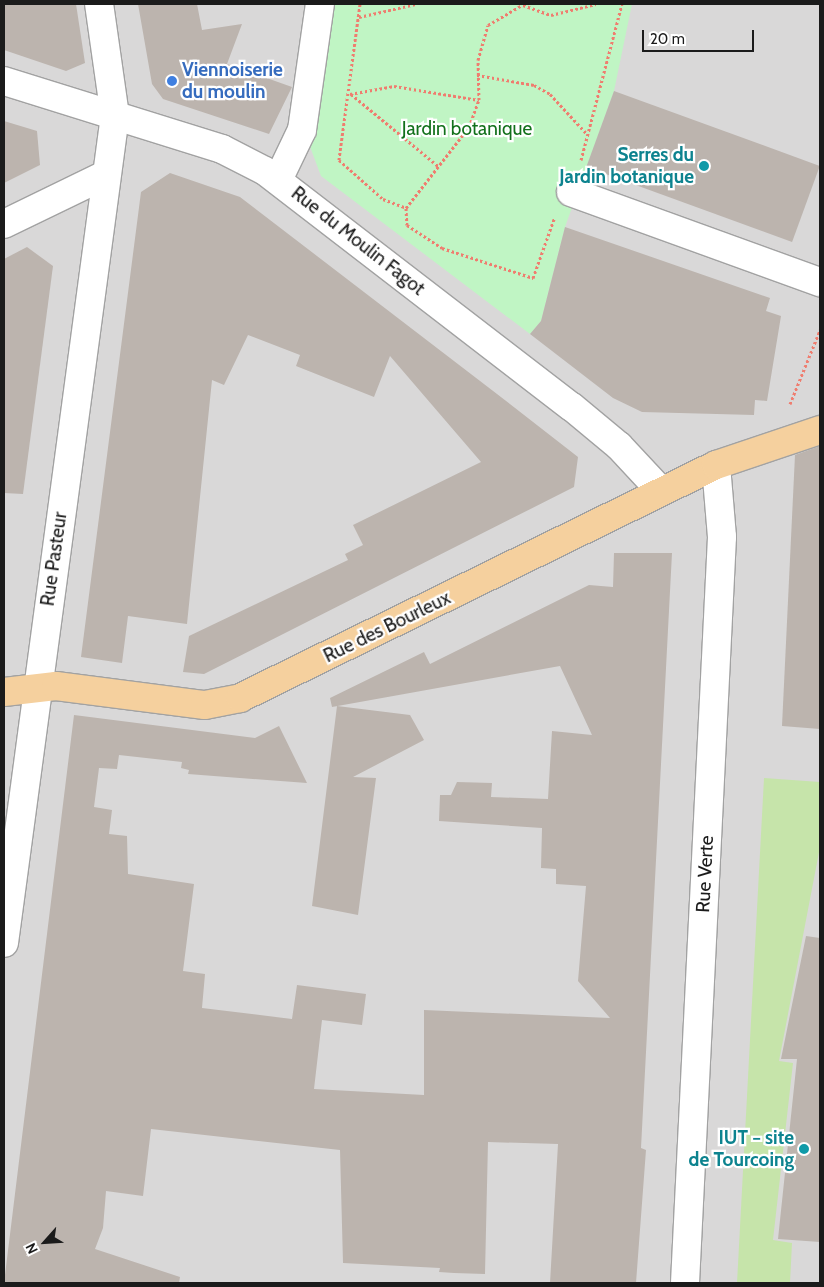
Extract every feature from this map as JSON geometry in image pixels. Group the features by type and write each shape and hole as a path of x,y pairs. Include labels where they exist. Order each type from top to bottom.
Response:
{"main road":[{"path":"716,465 760,447 820,430"},
{"name":"Rue des Bourleux","path":"4,692 38,687 205,705 240,698 716,465"}],"street":[{"name":"Rue Pasteur","path":"4,943 105,175 115,116 98,4"},
{"path":"278,180 302,130 320,4"},
{"name":"Rue du Moulin Fagot","path":"4,81 222,149 278,180 572,407 619,446 661,491"},
{"path":"4,224 105,175"},
{"path":"571,192 820,282"},
{"name":"Rue Verte","path":"685,1283 722,537 716,465"}],"path":[{"path":"360,4 350,94 339,160 383,200 406,208 469,127 479,100 477,74 488,25 523,4 551,15 596,4"},
{"path":"358,17 416,4"},
{"path":"477,74 534,85 550,94 588,134"},
{"path":"350,94 394,86 479,100"},
{"path":"350,94 438,166"},
{"path":"760,447 790,404 820,330"}],"shaded area":[{"path":"4,4 820,4 820,1283 4,1283"}],"green space":[{"name":"Jardin botanique","path":"307,4 632,4 614,91 565,227 541,321 530,334 321,176 309,144"},
{"path":"764,778 820,782 820,847 779,1061 793,1063 773,1240 792,1243 790,1283 737,1283"}],"building":[{"path":"4,4 76,4 85,63 66,71 4,50"},
{"path":"138,4 197,4 202,30 242,24 227,64 292,87 269,134 163,99 152,84"},
{"name":"Serres du Jardin botanique","path":"614,91 820,166 792,242 586,167"},
{"path":"4,121 37,131 40,165 4,183"},
{"path":"170,173 240,197 497,394 578,457 574,487 204,674 183,672 189,636 348,560 345,554 363,545 353,525 481,462 390,356 374,397 296,366 300,355 248,335 224,385 212,380 187,624 128,616 122,663 81,657 141,192"},
{"path":"565,227 770,298 766,311 781,316 767,401 755,400 754,415 642,412 613,398 530,334 541,321"},
{"path":"27,247 53,266 23,494 4,493 4,259"},
{"path":"820,446 820,729 782,726 795,455"},
{"path":"614,553 672,553 641,1148 646,1150 636,1283 550,1283 558,1144 488,1142 485,1274 454,1273 439,1272 440,1268 343,1263 340,1150 151,1129 143,1196 106,1191 103,1228 95,1249 180,1277 179,1283 4,1283 74,715 255,738 279,726 307,783 188,774 189,770 181,768 182,762 119,755 117,769 99,768 94,807 112,810 109,834 127,836 128,874 194,884 183,971 205,974 202,1008 292,1019 297,985 366,994 362,1025 322,1020 314,1089 424,1095 424,1010 610,1018 578,981 586,886 556,884 556,869 541,868 542,828 439,821 440,795 451,795 457,782 492,783 491,797 548,799 552,731 592,735 560,666 332,707 330,698 424,652 430,664 589,585 613,587"},
{"path":"337,706 410,715 424,740 353,777 376,778 358,915 312,906"},
{"name":"IUT − site de Tourcoing","path":"806,936 820,938 820,1242 778,1239 797,1059 781,1059"}],"place":[{"name":"Viennoiserie du moulin","path":"172,81"},
{"name":"Serres du Jardin botanique","path":"704,166"},
{"name":"IUT − site de Tourcoing","path":"804,1149"}]}
